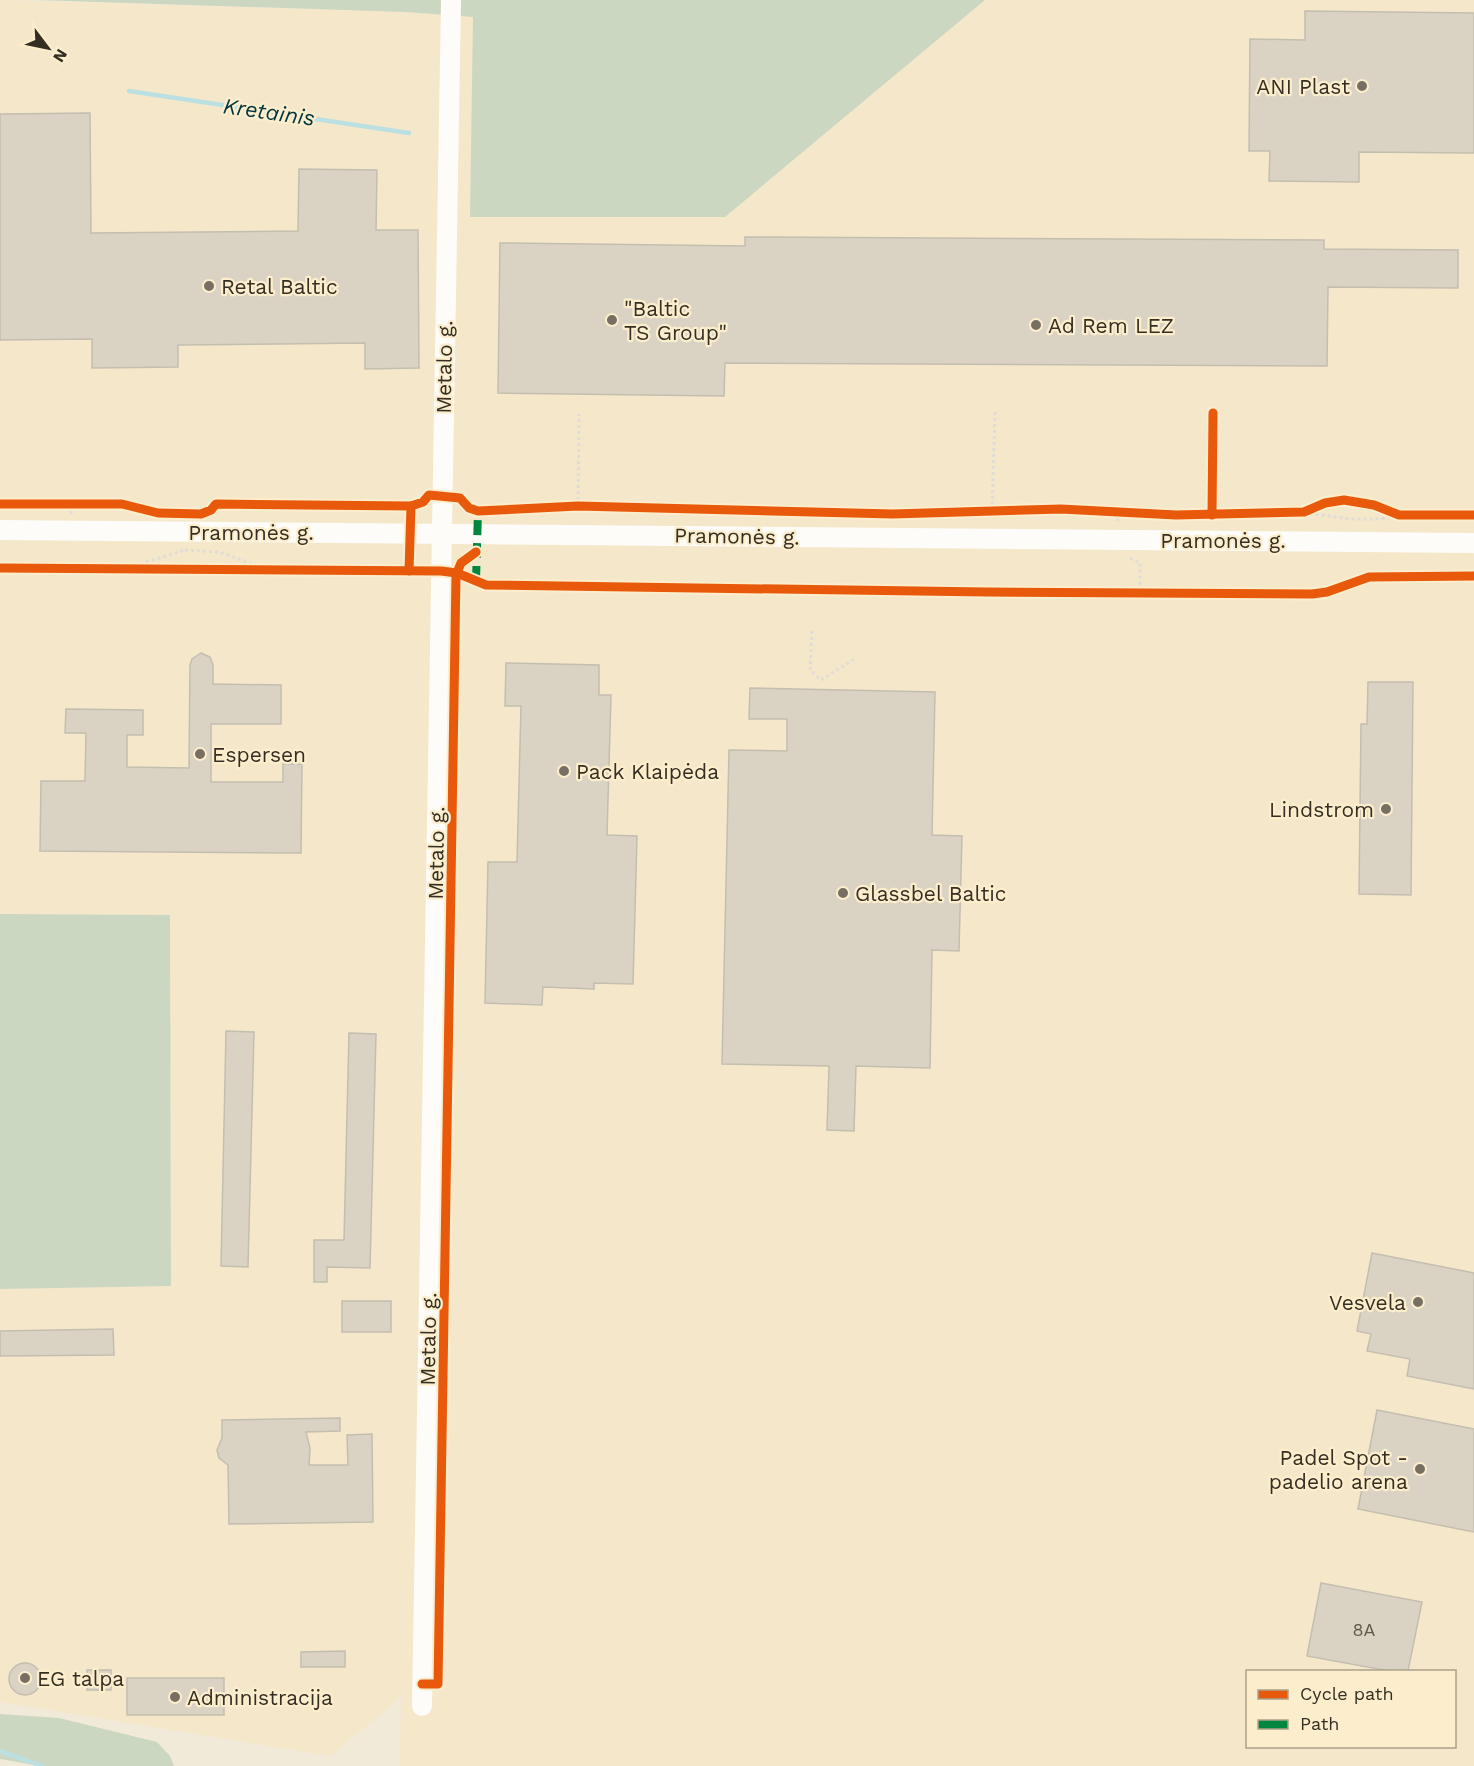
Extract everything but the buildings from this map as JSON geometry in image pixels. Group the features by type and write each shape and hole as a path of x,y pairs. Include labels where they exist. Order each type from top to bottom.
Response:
{"street":[{"name":"Metalo g.","path":"422,1706 451,0"},
{"name":"Pramonės g.","path":"0,530 1474,543"}],"path":[{"path":"993,511 995,411"},
{"path":"578,506 579,414"},
{"path":"1304,512 1325,503"},
{"path":"1382,508 1399,515"},
{"path":"1304,512 1339,518 1389,518 1399,515"},
{"path":"1118,540 1118,552 1140,563 1140,593"},
{"path":"123,569 185,550"},
{"path":"812,631 810,670 821,680 856,658"}],"shaded area":[{"path":"0,0 405,12 474,17 470,217 725,217 985,0 1474,0 1474,1766 400,1766 401,1697 330,1756 0,1702 0,1289 171,1286 170,915 0,914"}],"green space":[{"path":"35,0 985,0 725,217 470,217 473,17 405,12"},
{"path":"0,914 170,915 171,1286 0,1289"},
{"path":"0,1714 59,1718 157,1742 170,1756 174,1766 40,1766 0,1759"}],"waterway":[{"name":"Kretainis","path":"129,91 409,133"},
{"path":"0,1751 42,1766"}],"marked path":[{"path":"476,581 478,511"}],"cycle path":[{"path":"1212,515 1213,413"},
{"path":"409,571 411,506 423,502 429,495 460,498 469,508 478,511 578,506 893,514 1061,509 1176,515 1304,512 1325,503 1344,500 1374,505 1399,515 1474,515"},
{"path":"0,504 122,504 158,513 201,514 211,510 216,504 411,506"},
{"path":"422,1684 438,1684 456,575 461,563 476,552"},
{"path":"0,568 441,571 457,573 486,585 1312,594 1327,592 1369,577 1474,576"}],"place":[{"name":"ANI Plast","path":"1362,86"},
{"name":"Retal Baltic","path":"209,286"},
{"name":"\"Baltic TS Group\"","path":"612,320"},
{"name":"Ad Rem LEZ","path":"1036,325"},
{"name":"Espersen","path":"200,754"},
{"name":"Pack Klaipėda","path":"564,771"},
{"name":"Lindstrom","path":"1386,809"},
{"name":"Glassbel Baltic","path":"843,893"},
{"name":"Vesvela","path":"1418,1302"},
{"name":"Padel Spot - padelio arena","path":"1420,1469"},
{"name":"EG talpa","path":"25,1678"},
{"name":"Administracija","path":"175,1697"}]}
